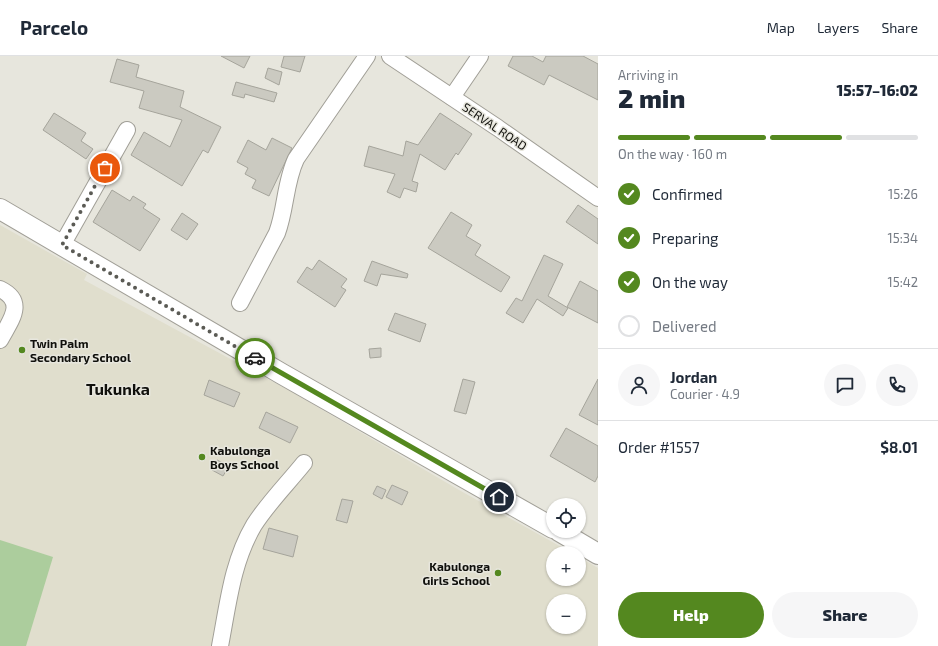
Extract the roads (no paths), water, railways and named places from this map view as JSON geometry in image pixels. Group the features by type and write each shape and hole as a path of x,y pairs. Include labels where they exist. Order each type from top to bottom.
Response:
{"main road":[{"path":"0,209 282,374 546,524"},
{"path":"571,538 598,554"}],"street":[{"path":"240,303 277,233 281,222 290,171 296,159 367,56"},
{"name":"SERVAL ROAD","path":"390,56 598,198"},
{"path":"452,97 480,56"},
{"path":"62,245 127,130"},
{"path":"0,289 8,293 16,310 0,340"},
{"path":"220,646 234,572 240,555 255,524 304,463"}],"place":[{"name":"Twin Palm Secondary School","path":"22,350"},
{"name":"Kabulonga Boys School","path":"202,457"},
{"name":"Kabulonga Girls School","path":"498,573"}],"district":[{"name":"Tukunka","path":"118,388"}]}
